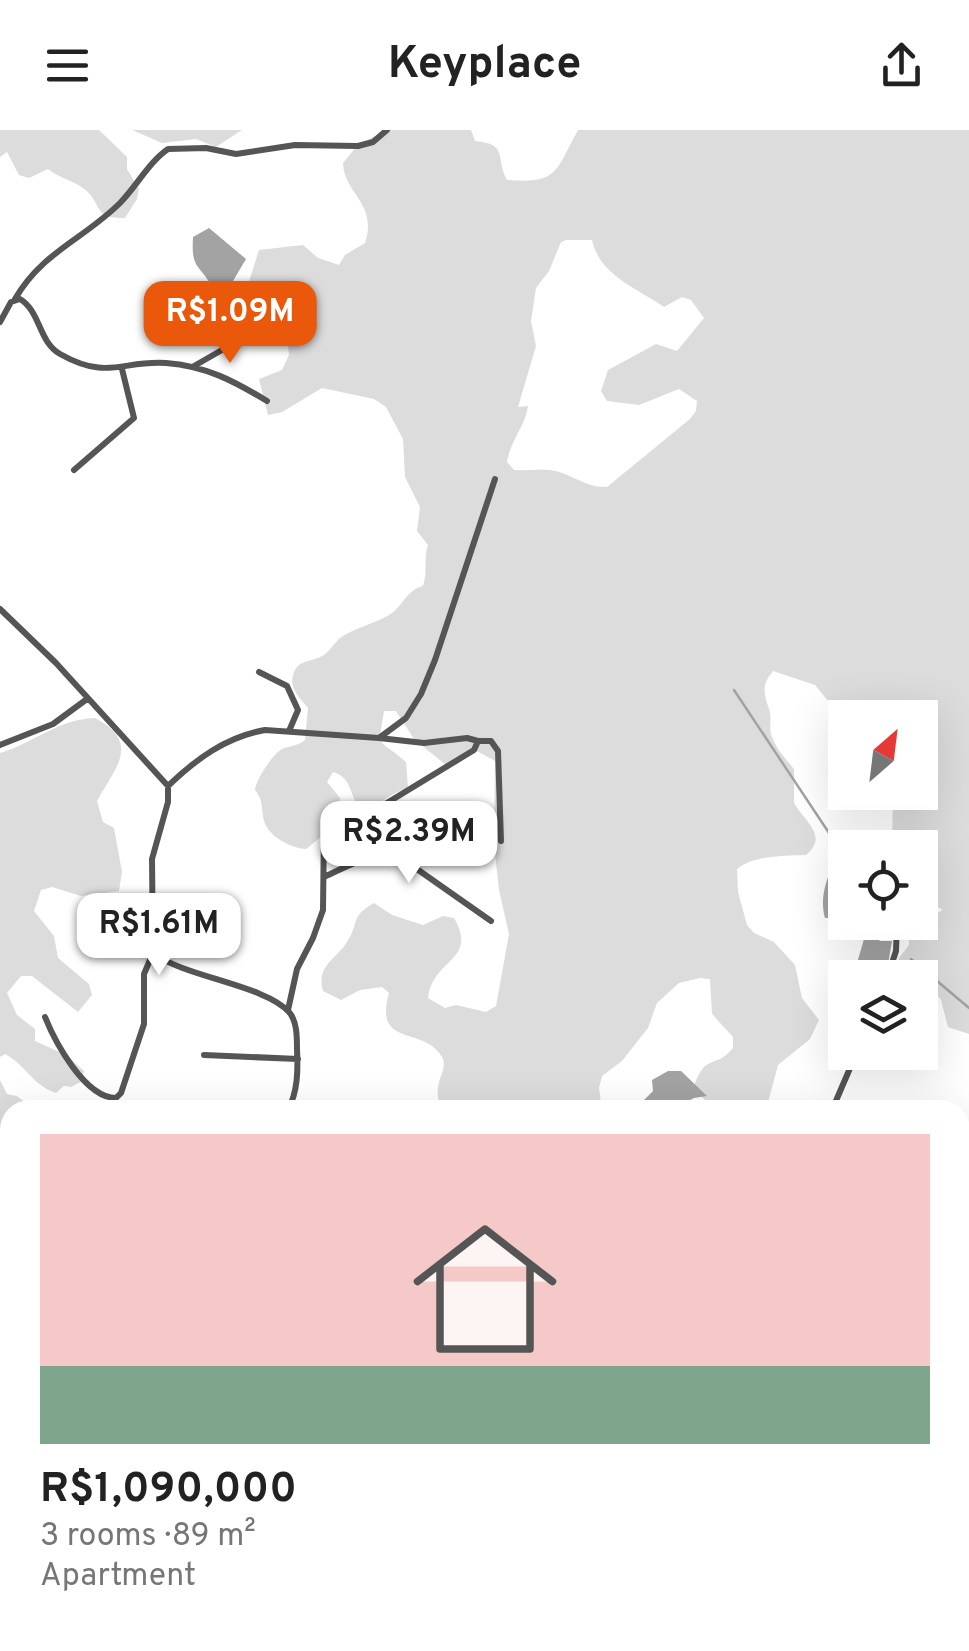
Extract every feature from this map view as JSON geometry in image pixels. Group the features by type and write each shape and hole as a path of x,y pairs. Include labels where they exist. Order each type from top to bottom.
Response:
{"street":[{"path":"0,322 27,278 42,262 101,220 168,149 206,148 236,154 294,145 358,146 372,142 387,130"},
{"path":"15,299 32,308 46,342 62,355 92,367 122,369 156,363 192,366 222,374 267,401"},
{"path":"192,366 250,334"},
{"path":"74,470 134,418 122,369"},
{"path":"379,738 406,718 421,694 495,479"},
{"path":"0,610 56,663 168,786 168,802 152,859 153,953 144,974 144,1024 116,1098 102,1094 76,1070 55,1041 46,1017"},
{"path":"258,672 287,686 298,710 289,731"},
{"path":"0,745 54,724 87,699"},
{"path":"168,786 192,763 231,740 265,730 424,744 467,738 491,742 498,750 501,842"},
{"path":"293,1100 298,1059 295,1026 288,1010 297,969 319,925 324,894 324,827 333,820 377,809 474,750 478,741"},
{"path":"324,876 377,855 390,854 491,921"},
{"path":"153,953 166,962 251,992 288,1010"},
{"path":"204,1055 298,1059"},
{"path":"836,1100 849,1070"}],"shaded area":[{"path":"0,130 99,130 127,157 127,169 139,189 137,199 125,218 114,218 102,213 83,188 48,169 29,178 19,175 7,152 0,157"},
{"path":"132,130 242,130 216,147 196,139 162,143"},
{"path":"386,130 471,130 475,141 497,149 507,180 524,181 553,172 578,130 969,130 969,1034 948,1027 938,996 938,960 899,960 909,940 938,940 938,912 943,910 938,907 938,830 892,830 893,810 938,810 938,700 828,701 815,685 773,671 765,690 771,734 794,769 794,803 813,829 815,842 806,855 770,857 744,864 737,869 738,892 747,925 754,933 774,942 795,965 802,998 819,1020 810,1039 778,1065 769,1100 705,1100 693,1090 702,1070 733,1048 733,1037 712,1014 710,979 679,983 657,1003 648,1028 622,1061 602,1076 601,1100 439,1100 442,1057 434,1047 403,1034 388,1022 389,993 382,987 360,990 341,1000 323,991 325,969 347,942 358,916 374,903 392,915 423,925 443,916 454,918 461,943 431,985 428,998 445,1008 456,1005 486,1012 496,1006 509,934 494,844 495,761 477,751 447,766 414,739 396,711 384,711 380,738 406,762 408,788 363,811 348,784 333,772 327,782 340,798 339,809 331,816 322,836 306,849 287,844 271,832 255,790 278,752 305,740 308,708 293,685 298,666 324,655 346,635 389,615 424,581 428,545 417,531 420,507 405,477 403,439 386,407 374,399 322,388 282,412 268,415 259,379 282,370 289,355 288,346 249,305 246,291 259,250 303,245 318,258 339,265 345,255 365,243 367,218 343,163 357,146","holes":["566,240 592,240 603,263 621,280 664,307 682,297 691,300 704,318 677,351 656,344 608,370 601,391 607,401 639,405 679,389 697,401 696,411 607,487 557,471 514,470 507,462 528,406 518,407 536,346 531,321 536,288 549,271 561,242"]},
{"path":"209,228 246,259 230,286 213,288 195,261 193,237"},
{"path":"95,718 118,737 121,747 117,767 97,801 103,822 114,828 122,872 119,891 81,896 52,887 41,890 34,911 54,936 58,958 89,984 92,995 78,1012 32,976 21,976 7,993 17,1015 35,1029 35,1041 66,1055 84,1071 81,1082 64,1086 56,1093 5,1054 0,1057 0,753 69,722"},
{"path":"828,879 828,918 825,918 823,897"},
{"path":"864,940 892,941 889,960 858,960"},
{"path":"668,1071 681,1071 707,1096 644,1100 653,1091 652,1080"},
{"path":"0,1080 7,1094 22,1100 0,1100"}],"waterway":[{"path":"734,690 828,831"},
{"path":"911,959 969,1008"}]}
